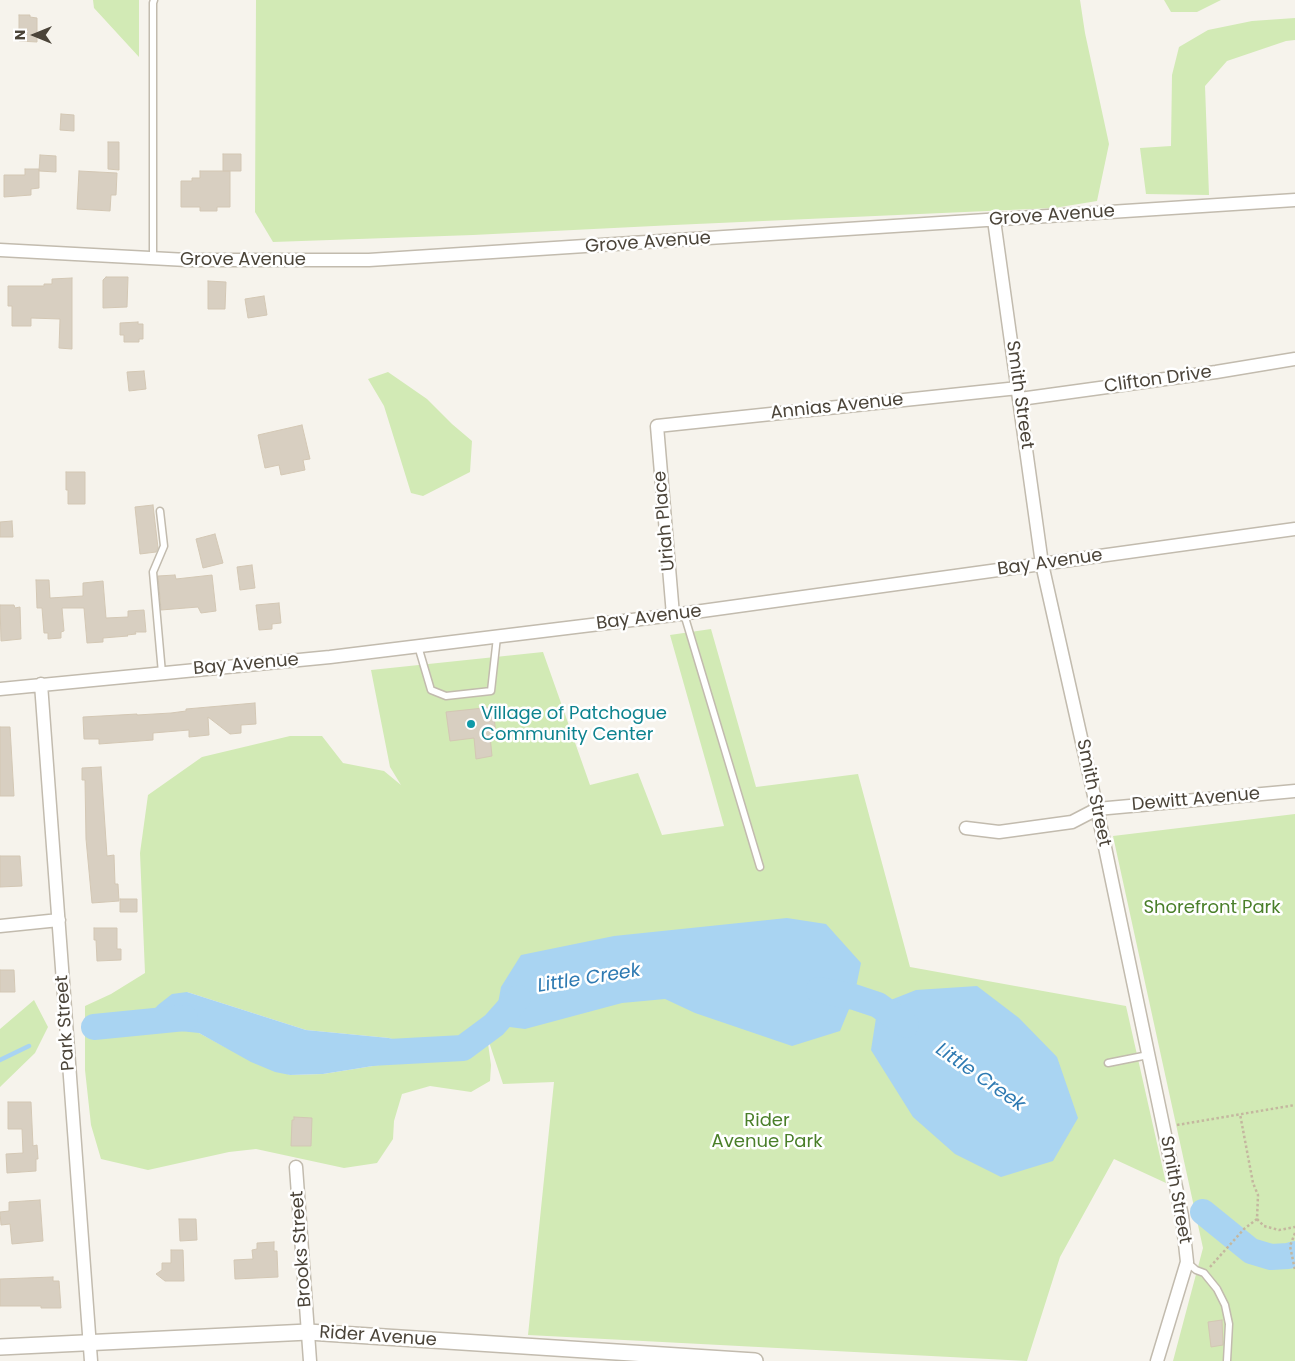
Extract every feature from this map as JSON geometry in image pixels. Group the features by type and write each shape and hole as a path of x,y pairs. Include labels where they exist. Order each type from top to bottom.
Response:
{"street":[{"name":"Grove Avenue","path":"0,250 187,260 369,260 1295,200"},
{"name":"Smith Street","path":"994,220 1042,564 1097,809 1182,1216 1187,1262 1157,1361"},
{"name":"Clifton Drive","path":"1019,394 1216,372 1295,359"},
{"name":"Annias Avenue","path":"657,426 1019,394"},
{"name":"Uriah Place","path":"657,426 678,615"},
{"name":"Bay Avenue","path":"0,689 330,657 678,615 1295,529"},
{"name":"Park Street","path":"41,684 91,1361"},
{"name":"Dewitt Avenue","path":"1097,809 1295,791"},
{"path":"966,828 999,832 1072,822 1097,809"},
{"path":"0,926 59,920"},
{"name":"Brooks Street","path":"296,1167 310,1361"},
{"name":"Rider Avenue","path":"0,1347 308,1332 614,1357 755,1361"}],"lane":[{"path":"153,258 154,0"},
{"path":"160,511 164,546 153,572 162,673"},
{"path":"678,615 760,867"},
{"path":"418,646 431,690 446,696 491,691 497,637"},
{"path":"1108,1063 1148,1055"},
{"path":"1187,1262 1196,1270 1204,1273 1217,1289 1225,1305 1229,1324 1227,1361"}],"path":[{"path":"1177,1125 1295,1105"},
{"path":"1240,1114 1258,1195 1257,1219 1264,1226 1279,1230 1295,1227"},
{"path":"1204,1273 1244,1229 1257,1219"},
{"path":"1295,1233 1290,1246 1295,1270"}],"green space":[{"path":"93,0 139,0 139,57 94,8"},
{"path":"256,0 1080,0 1085,33 1109,144 1097,201 1054,208 473,235 273,242 255,212"},
{"path":"1164,0 1221,0 1197,12 1171,12"},
{"path":"1295,18 1295,40 1286,41 1227,61 1205,86 1209,195 1146,194 1140,148 1171,146 1172,75 1179,47 1208,30 1252,21"},
{"path":"388,372 427,399 472,441 470,472 423,496 411,493 384,406 368,379"},
{"name":"Rider Avenue Park","path":"711,629 756,787 858,774 910,967 1126,1006 1166,1183 1114,1159 1060,1257 1027,1361 528,1335 554,1082 503,1084 487,1036 491,1065 490,1081 471,1092 430,1086 402,1094 394,1121 393,1139 377,1163 344,1168 256,1149 229,1152 148,1170 101,1159 91,1125 85,1070 85,1006 111,994 145,973 140,853 148,795 202,757 290,736 322,736 343,763 384,771 401,785 390,767 371,670 543,652 590,785 638,773 662,835 724,826 670,635","holes":["187,992 306,1030 389,1038 410,1045 398,1062 323,1074 290,1075 225,1047 199,1033"]},
{"name":"Shorefront Park","path":"1295,814 1295,1361 1173,1361 1203,1248 1113,836"},
{"path":"34,1000 48,1027 35,1053 0,1087 0,1029"}],"water":[{"path":"787,918 826,924 861,963 854,997 840,1031 792,1046 695,1013 665,999 622,1003 525,1029 494,1025 501,987 521,955 614,936"},
{"path":"977,986 1019,1018 1057,1057 1078,1118 1053,1161 1001,1177 955,1154 913,1117 871,1050 878,1005 916,990"},
{"path":"187,992 306,1030 389,1038 410,1044 398,1062 323,1074 290,1075 275,1072 251,1062 199,1033 151,1028 150,1014 158,1005 172,994"}],"building":[{"path":"19,15 30,15 30,17 37,18 37,42 19,41"},
{"path":"61,114 74,115 74,131 60,130"},
{"path":"108,142 119,142 119,170 108,169"},
{"path":"223,154 241,154 241,171 223,171"},
{"path":"40,155 56,156 56,172 39,171"},
{"path":"25,169 39,169 39,188 31,189 31,195 4,197 4,175 25,175"},
{"path":"79,171 117,173 116,195 111,195 110,211 77,209"},
{"path":"200,171 230,171 230,207 217,207 217,211 200,211 200,207 181,207 181,181 192,181 192,178 200,178"},
{"path":"106,277 128,277 127,307 103,308 103,280"},
{"path":"72,278 72,349 59,348 60,319 31,318 31,326 12,326 12,306 8,306 8,286 44,286 44,284 52,284 52,279"},
{"path":"208,281 226,282 225,309 208,309"},
{"path":"264,296 267,315 248,318 245,299"},
{"path":"138,322 138,324 143,324 143,339 139,339 139,342 124,342 124,335 120,335 120,323"},
{"path":"144,371 146,389 129,391 127,372"},
{"path":"302,425 310,459 303,460 305,470 281,475 279,465 265,468 258,435"},
{"path":"66,472 85,472 85,504 68,504"},
{"path":"153,505 158,548 156,552 140,554 135,507"},
{"path":"12,521 13,537 0,537 0,522"},
{"path":"215,534 223,563 203,568 196,539"},
{"path":"252,565 255,588 240,590 237,567"},
{"path":"175,575 176,579 212,575 216,611 201,613 198,607 161,610 158,576"},
{"path":"36,580 49,580 50,598 83,596 83,583 103,581 106,618 128,617 128,611 144,610 146,632 135,632 136,634 128,636 103,638 103,642 87,643 84,608 62,608 64,631 61,632 61,638 48,639 48,633 44,633 42,608 37,608"},
{"path":"279,603 281,623 272,624 272,629 259,630 256,605"},
{"path":"0,605 20,607 21,639 1,641"},
{"path":"255,703 256,724 241,725 241,733 230,734 208,717 209,735 189,737 189,730 153,733 153,740 99,744 99,739 84,739 83,717 171,713 186,711 186,709"},
{"name":"Village of Patchogue Community Center","path":"493,707 496,735 490,736 492,756 476,759 474,738 450,741 446,712"},
{"path":"0,727 10,727 14,796 0,796"},
{"path":"101,767 107,856 114,855 115,884 118,884 119,901 92,903 86,839 85,780 82,780 82,768"},
{"path":"0,856 20,856 22,886 0,887"},
{"path":"120,899 137,899 137,912 120,912"},
{"path":"94,928 117,928 117,949 121,949 121,960 97,961"},
{"path":"0,970 14,970 15,992 0,992"},
{"path":"8,1102 31,1102 33,1146 37,1145 38,1159 36,1159 36,1171 7,1173 6,1154 23,1153 22,1129 8,1129"},
{"path":"294,1117 312,1118 311,1146 291,1146 292,1120 294,1120"},
{"path":"40,1200 43,1241 12,1244 10,1224 1,1225 0,1212 9,1211 9,1202"},
{"path":"179,1219 196,1219 197,1240 180,1241"},
{"path":"274,1242 274,1251 277,1251 278,1277 235,1279 234,1260 253,1259 252,1250 257,1249 257,1243"},
{"path":"171,1250 183,1250 184,1281 165,1281 156,1274 162,1270 162,1263 171,1263"},
{"path":"53,1277 53,1281 59,1281 61,1308 0,1306 0,1279"},
{"path":"1222,1320 1223,1345 1211,1347 1208,1322"}],"waterway":[{"name":"Little Creek","path":"819,990 854,997 878,1005 906,1025"},
{"name":"Little Creek","path":"370,1053 463,1048 494,1025 518,998"},
{"name":"Little Creek","path":"94,1027 185,1018"},
{"name":"Little Creek","path":"0,1060 29,1046"},
{"name":"Little Creek","path":"1203,1212 1251,1251 1271,1257 1295,1254"}],"place":[{"name":"Village of Patchogue Community Center","path":"471,724"}]}
